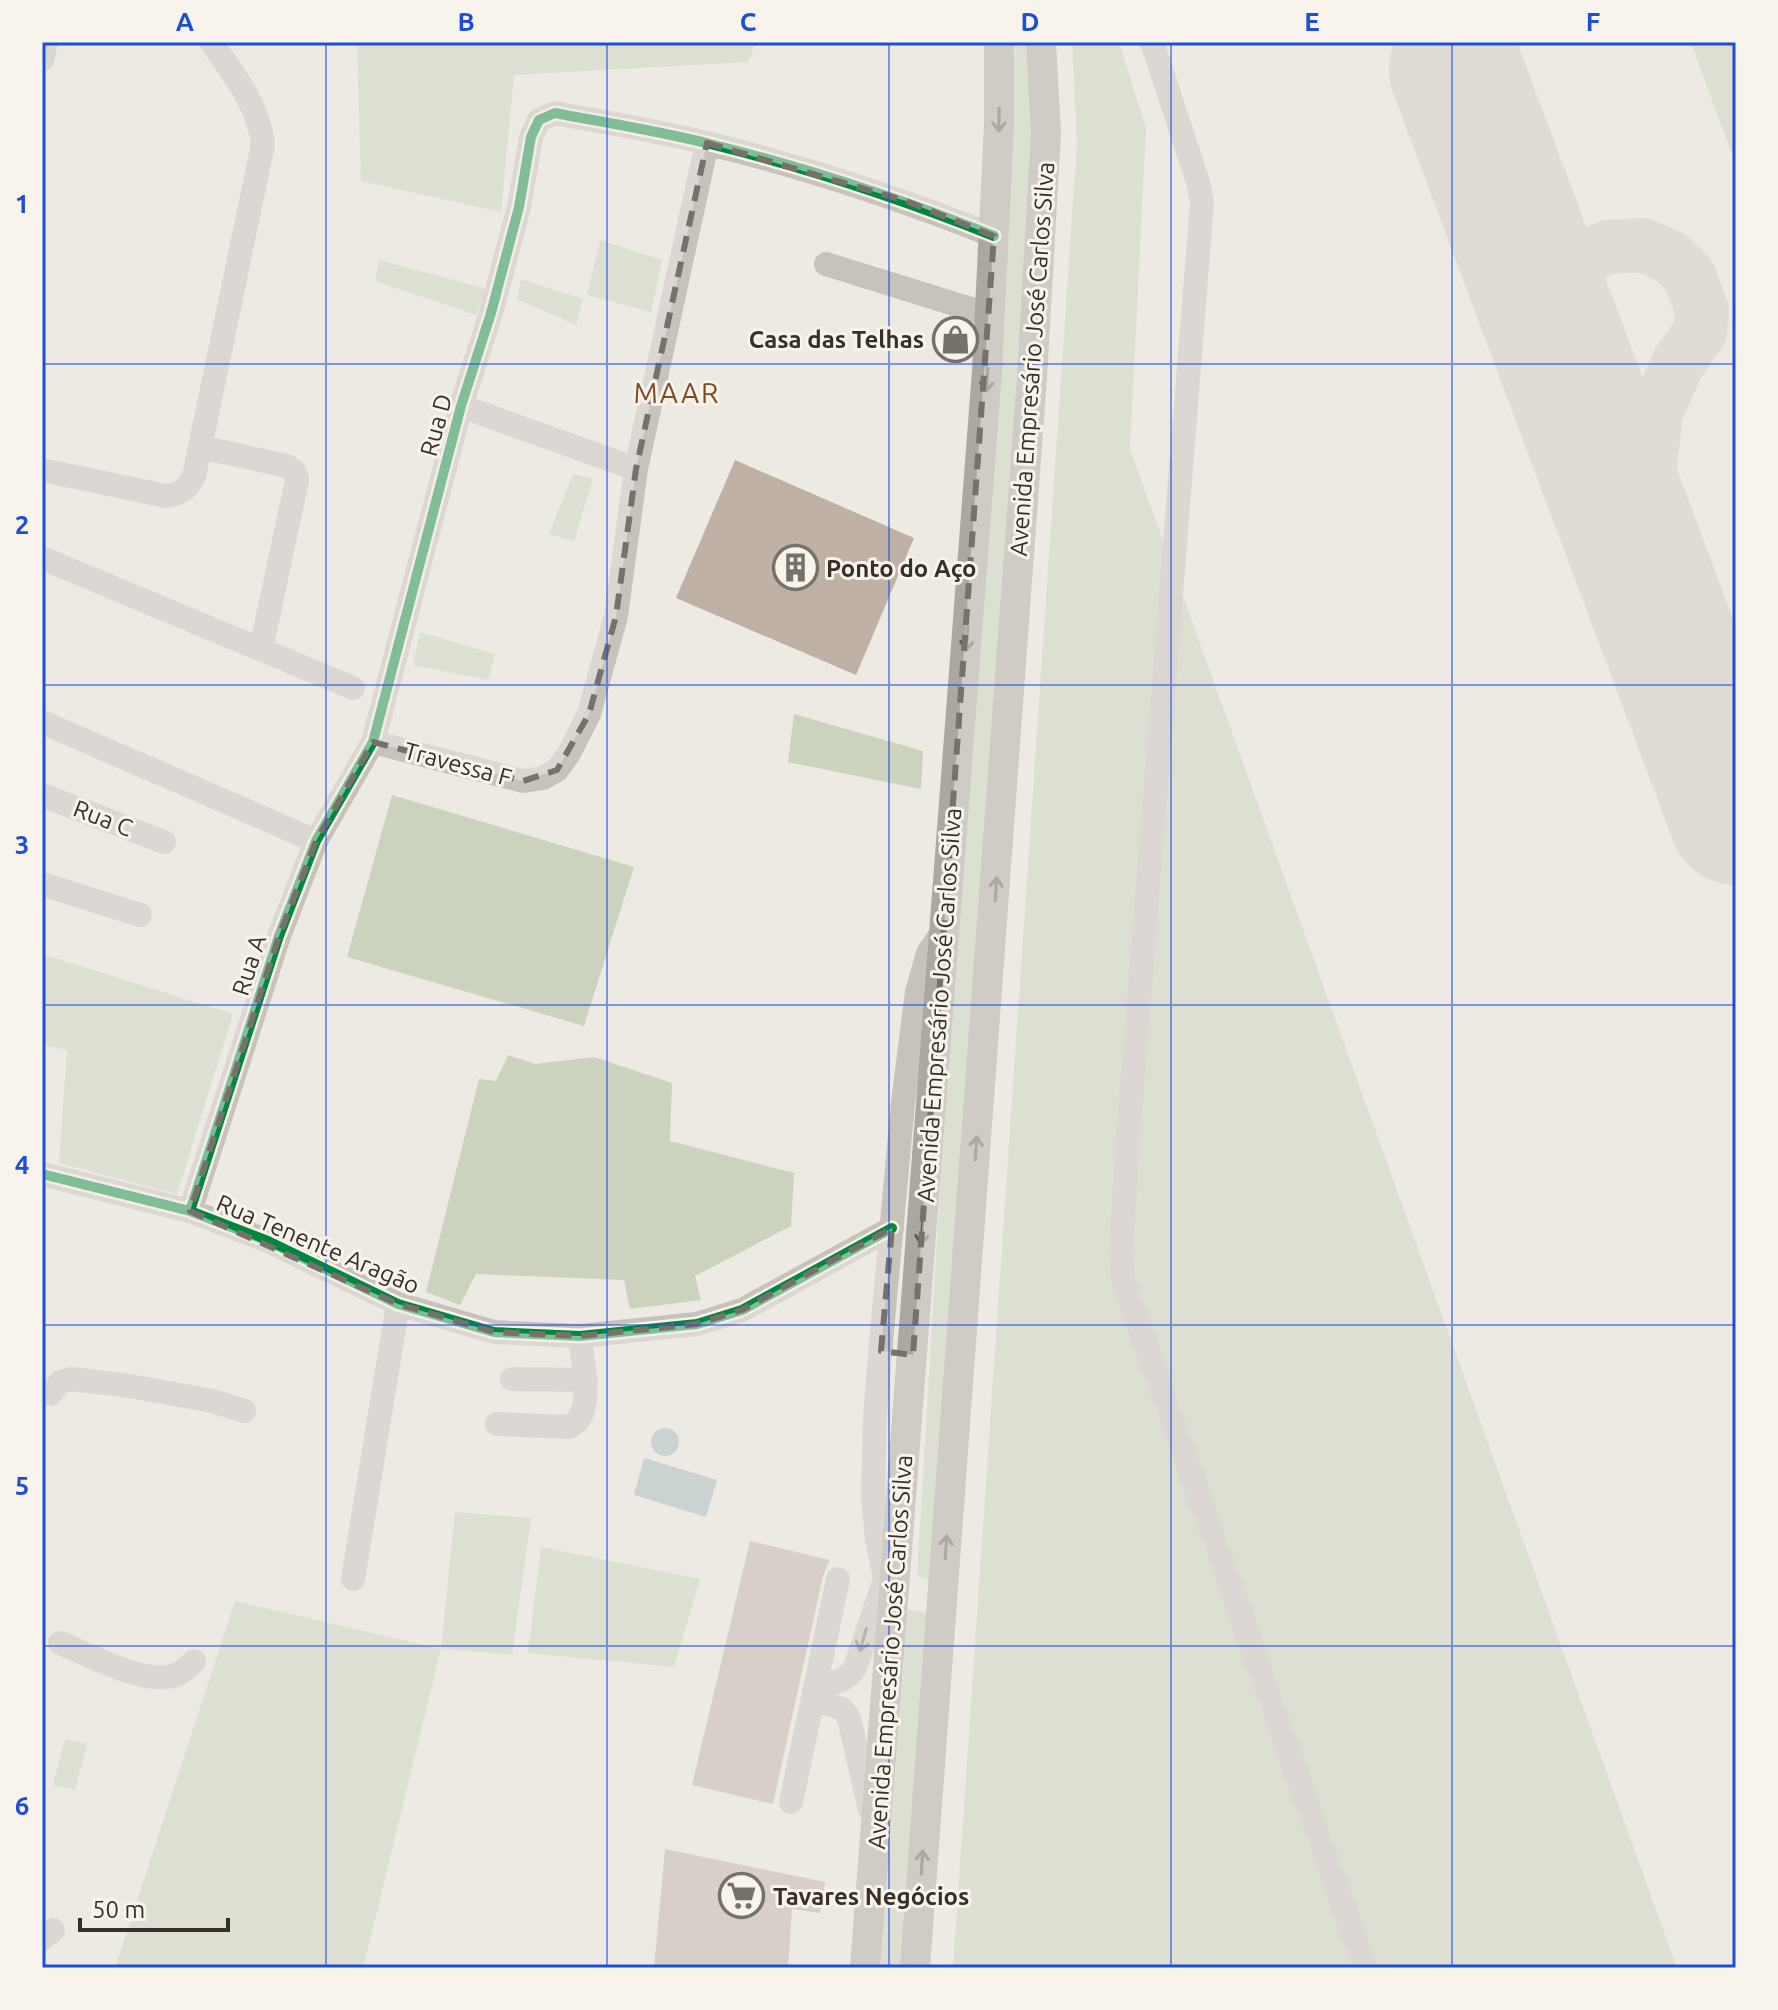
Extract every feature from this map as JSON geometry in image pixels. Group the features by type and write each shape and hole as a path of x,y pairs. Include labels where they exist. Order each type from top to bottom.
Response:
{"main road":[{"name":"Avenida Empresário José Carlos Silva","path":"865,1968 990,315 999,124 999,42"},
{"name":"Avenida Empresário José Carlos Silva","path":"915,1968 1032,377 1046,133 1041,42"},
{"path":"892,1589 926,1600 942,1597"}],"street":[{"path":"42,60 46,42"},
{"path":"42,470 166,496 178,494 189,487 194,476 263,144 261,124 252,103 211,42"},
{"path":"1152,42 1202,202 1128,1138 1121,1251 1123,1280 1365,1968"},
{"name":"Rua D","path":"373,742 461,406 491,313 519,207 531,137 539,120 555,113 707,143"},
{"path":"461,406 636,469 707,143 789,164 906,201 994,236"},
{"path":"826,264 990,315"},
{"path":"200,447 287,466 295,472 297,480 261,649"},
{"name":"Travessa F","path":"373,742 523,781 543,778 557,770 589,714 616,616 636,469"},
{"path":"42,558 353,688"},
{"path":"42,722 316,841"},
{"name":"Rua A","path":"190,1211 279,936 316,841 373,742"},
{"name":"Rua C","path":"42,795 164,842"},
{"path":"42,884 140,915"},
{"path":"814,1691 849,1677 892,1589 877,1539 873,1498 881,1351 903,1103 911,968 928,953 945,928"},
{"name":"Rua Tenente Aragão","path":"42,1174 190,1211 268,1241 398,1304 494,1332 580,1336 697,1324 742,1310 892,1228"},
{"path":"353,1579 398,1304"},
{"path":"497,1424 573,1426 577,1423 584,1402 586,1380 580,1336"},
{"path":"881,1351 913,1355"},
{"path":"50,1394 60,1382 71,1379 213,1401 244,1411"},
{"path":"512,1379 586,1380"},
{"path":"791,1802 838,1579"},
{"path":"60,1643 130,1671 156,1677 183,1672 194,1661"},
{"path":"814,1691 842,1709 849,1718 876,1836"}],"highlighted area":[{"path":"707,143 906,201 994,236 913,1355 881,1351 892,1228 742,1310 697,1324 580,1336 494,1332 398,1304 190,1211 279,936 316,841 373,742 523,781 557,770 589,714 616,616 636,469"}],"green space":[{"path":"357,42 756,42 748,62 514,75 501,212 361,181"},
{"path":"1013,42 1032,42 1029,253 932,1580 917,1576 956,923 1015,49"},
{"path":"1072,42 1119,42 1146,129 1130,449 1677,1968 953,1968 1077,143"},
{"path":"1691,42 1736,42 1736,166"},
{"path":"600,240 662,260 651,312 587,295"},
{"path":"379,260 487,289 476,315 375,281"},
{"path":"521,279 583,299 576,325 517,299"},
{"path":"573,474 593,479 574,541 549,534"},
{"path":"420,632 495,654 488,680 413,665"},
{"path":"794,714 923,751 921,789 788,762"},
{"path":"392,795 634,867 584,1026 347,957"},
{"path":"42,954 233,1014 177,1194 59,1163 67,1050 42,1045"},
{"path":"508,1055 535,1064 594,1057 672,1083 670,1141 794,1173 791,1226 695,1276 701,1300 630,1309 624,1280 476,1274 460,1305 426,1292 479,1079 496,1081"},
{"path":"455,1512 531,1518 512,1655 441,1649"},
{"path":"541,1547 700,1579 674,1667 528,1653"},
{"path":"235,1601 441,1649 363,1968 115,1968"},
{"path":"908,1610 930,1612 902,1968 880,1968"},
{"path":"65,1739 87,1744 75,1790 53,1785"}],"water":[{"path":"665,1428 675,1432 679,1442 675,1452 665,1456 655,1452 651,1442 655,1432"},
{"path":"644,1458 717,1480 706,1517 634,1495"}],"building":[{"name":"Ponto do Aço","path":"735,460 914,538 856,675 676,598"},
{"path":"750,1541 830,1560 823,1576 773,1804 692,1785"},
{"name":"Tavares Negócios","path":"665,1849 825,1882 820,1913 792,1909 788,1968 654,1968"}],"taxiway":[{"path":"1559,346 1562,299 1581,258 1609,247 1643,245 1670,257 1689,275 1702,311 1700,332 1678,363 1656,413 1650,466 1660,591 1679,662"}],"runway":[{"path":"1456,70 1736,818"}],"cycle path":[{"path":"190,1211 279,936 316,841 373,742 461,406 491,313 519,207 531,137 539,120 555,113 710,144 854,185 994,236"},
{"path":"42,1174 190,1211 268,1241 398,1304 494,1332 580,1336 697,1324 742,1310 892,1228"}],"place":[{"name":"Casa das Telhas","path":"955,339"},
{"name":"Ponto do Aço","path":"795,568"},
{"name":"Tavares Negócios","path":"742,1896"}],"district":[{"name":"MAAR","path":"677,392"}]}
